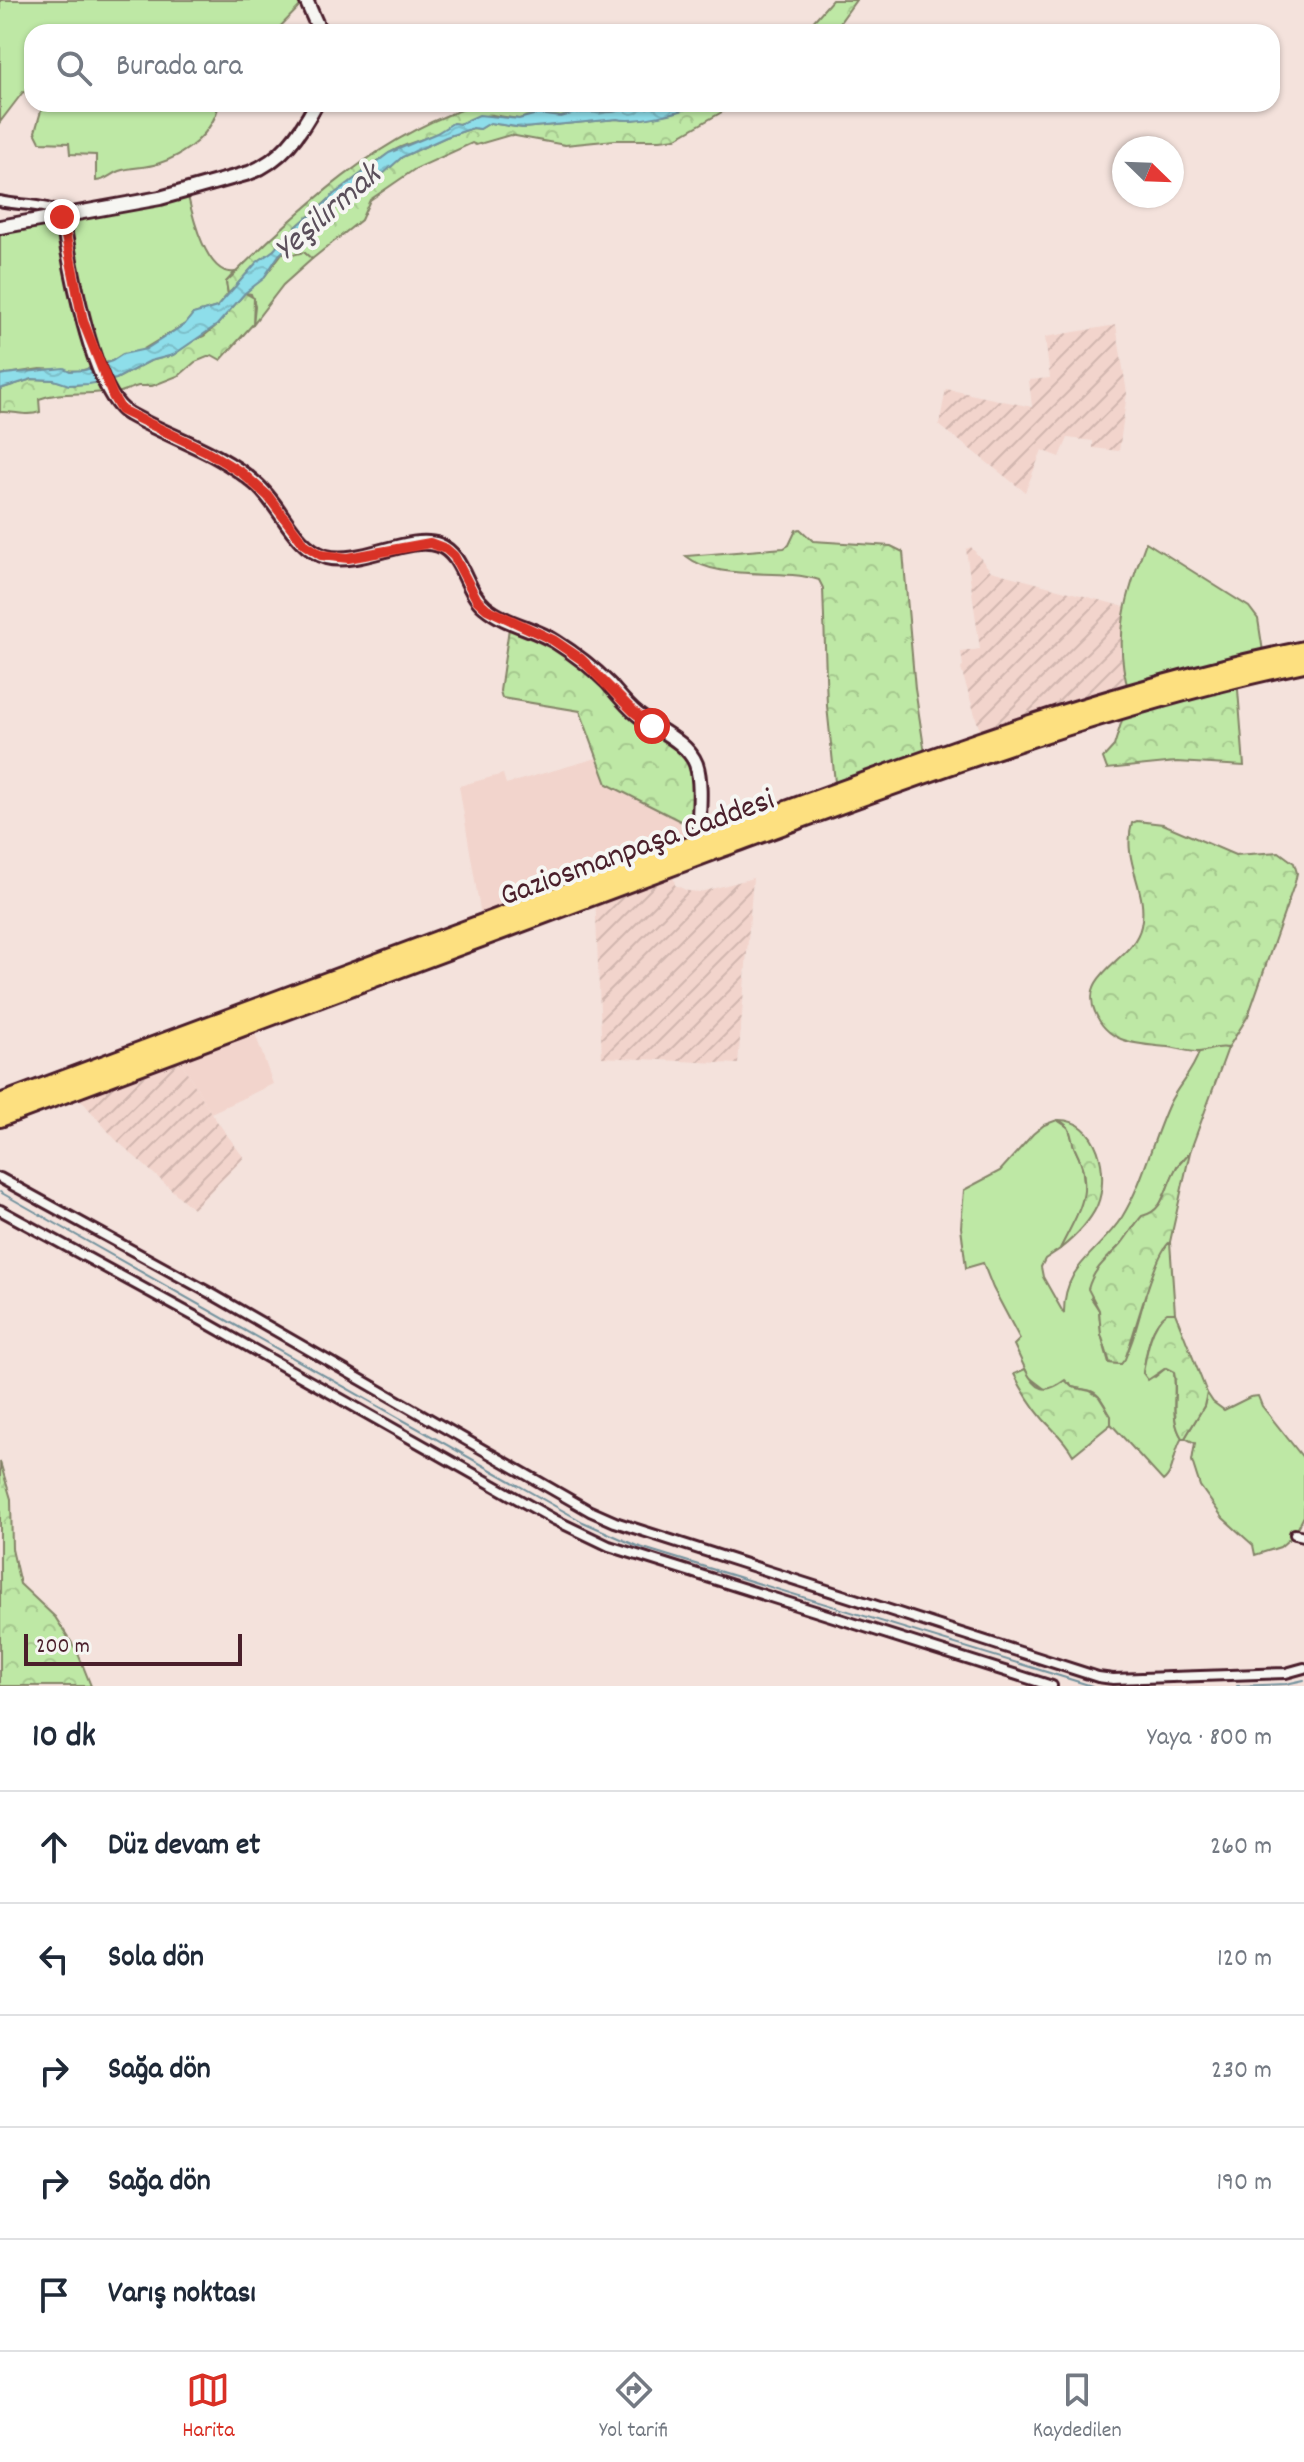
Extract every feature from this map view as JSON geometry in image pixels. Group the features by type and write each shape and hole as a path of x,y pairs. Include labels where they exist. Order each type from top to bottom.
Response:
{"highway":[{"name":"Gaziosmanpaşa Caddesi","path":"0,1103 698,843 1072,710 1172,680 1304,650"},
{"name":"Gaziosmanpaşa Caddesi","path":"0,1118 767,832 1019,742 1175,694 1304,663"}],"street":[{"path":"306,0 316,24"},
{"path":"0,227 160,198 233,180 262,168 287,149 311,112"},
{"path":"0,201 59,211 75,293 98,362 121,410 206,451 242,473 268,496 304,544 321,555 348,558 430,543 446,549 454,556 477,600 487,609 553,640 581,659 634,712 691,753 698,771 698,843"},
{"path":"0,1178 615,1522 1098,1677 1286,1673 1304,1668"},
{"path":"0,1210 555,1520 609,1546 1052,1686"}],"shaded area":[{"path":"1116,325 1127,393 1119,451 1093,448 1093,441 1068,438 1060,457 1042,450 1025,492 939,425 946,389 1032,407 1029,380 1050,378 1045,337"},
{"path":"971,547 991,571 1125,607 1120,652 1129,692 983,741 961,669 961,652 980,649 966,549"},
{"path":"597,758 607,784 698,830 698,843 482,922 459,786 503,774 506,784"},
{"path":"672,867 675,885 688,891 700,892 753,878 738,1064 602,1057 595,895"},
{"path":"252,1025 273,1084 211,1113 176,1053"},
{"path":"176,1053 211,1113 244,1158 193,1209 115,1139 73,1091"}],"green space":[{"path":"0,0 306,0 283,24 24,24 24,92 0,122"},
{"path":"832,0 856,0 839,24 811,24"},
{"path":"41,112 217,112 197,142 178,155 152,165 119,171 96,181 96,155 70,154 69,143 40,142 35,132"},
{"path":"458,112 613,112 575,113 561,117 537,114 519,119 492,115 453,123 439,133 391,152 300,224 228,294 226,282 312,202 377,153 411,132"},
{"path":"722,112 676,138 660,140 565,145 510,135 476,145 472,143 415,169 370,200 361,220 312,259 304,252 289,256 283,252 296,239 306,236 334,211 338,203 374,182 402,157 446,137 473,128 480,129 490,123 523,128 646,118 670,113"},
{"path":"187,192 208,255 225,271 235,272 226,282 228,294 217,307 193,314 185,324 137,353 123,354 112,361 80,371 40,369 0,375 0,227"},
{"path":"298,251 312,259 283,285 253,324 255,306 251,294 245,293 265,276 283,252 289,256"},
{"path":"245,293 254,298 253,324 221,360 212,355 195,362 180,375 152,386 138,386 106,397 103,392 54,395 39,399 40,412 0,412 0,389 32,379 75,385 116,379 150,361 173,355 217,325"},
{"path":"800,529 813,541 891,546 903,552 915,689 926,760 836,792 827,706 823,588 819,580 715,569 686,556 784,548 789,545 796,530"},
{"path":"1146,542 1249,607 1258,619 1264,658 1129,692 1122,652 1124,616"},
{"path":"510,621 553,640 691,753 698,830 607,784 580,711 502,698 500,691"},
{"path":"1237,677 1244,766 1177,762 1107,769 1103,758 1114,746 1123,717"},
{"path":"1132,823 1163,824 1235,855 1279,852 1294,863 1297,873 1295,882 1248,1016 1228,1048 1194,1052 1126,1041 1108,1031 1095,1012 1092,998 1096,983 1128,950 1141,926 1141,900 1130,851"},
{"path":"1220,1046 1228,1048 1190,1152 1177,1166 1158,1209 1111,1254 1091,1298 1099,1310 1101,1334 1109,1363 1121,1364 1134,1335 1155,1264 1170,1242 1175,1313 1167,1315 1155,1327 1143,1373 1155,1377 1166,1368 1174,1372 1175,1414 1182,1438 1170,1472 1163,1481 1111,1424 1105,1405 1095,1393 1072,1387 1070,1383 1046,1390 1029,1377 1014,1345 1020,1339 983,1263 966,1268 961,1227 964,1190 1000,1171 1044,1125 1057,1120 1069,1128 1082,1164 1085,1194 1080,1211 1060,1249 1045,1259 1041,1267 1043,1277 1064,1314 1069,1283 1122,1217 1142,1176 1163,1118 1199,1052"},
{"path":"1057,1120 1083,1128 1092,1138 1098,1151 1102,1179 1094,1212 1060,1249 1082,1200 1084,1177 1069,1128"},
{"path":"1190,1152 1170,1242 1158,1261 1125,1359 1121,1364 1110,1363 1101,1334 1099,1310 1088,1289 1091,1281 1142,1216 1156,1209 1177,1167"},
{"path":"1167,1313 1175,1313 1207,1393 1204,1406 1185,1438 1182,1438 1176,1422 1174,1372 1166,1368 1148,1380 1143,1373 1153,1332"},
{"path":"1025,1369 1042,1388 1047,1389 1065,1380 1072,1387 1090,1391 1099,1397 1111,1416 1111,1424 1073,1455 1020,1386 1014,1374"},
{"path":"1207,1393 1224,1410 1258,1396 1262,1406 1304,1459 1304,1516 1295,1534 1280,1547 1255,1555 1253,1545 1223,1518 1200,1486 1192,1461 1195,1443 1185,1438 1204,1406"},
{"path":"0,1462 11,1499 12,1549 20,1584 55,1617 77,1651 91,1686 0,1686"}],"water":[{"path":"676,112 635,120 523,128 490,123 480,129 473,128 446,137 402,157 374,182 344,199 306,236 296,239 279,255 263,279 245,293 217,325 173,355 150,361 116,379 69,385 54,380 32,379 0,389 0,375 64,368 70,371 85,370 123,354 146,349 185,324 193,314 217,307 257,262 274,250 306,218 389,153 453,123 459,124 479,115 519,119 537,114 561,117 575,113"}],"waterway":[{"path":"0,1192 583,1522 637,1546 1092,1686"},
{"path":"1237,1686 1304,1680"}],"route":[{"path":"62,217 83,321 121,410 206,451 242,473 268,496 304,544 321,555 348,558 430,543 446,549 454,556 477,600 487,609 553,640 581,659 652,726"}],"water label":[{"name":"Yeşilırmak","path":"329,214"}]}
